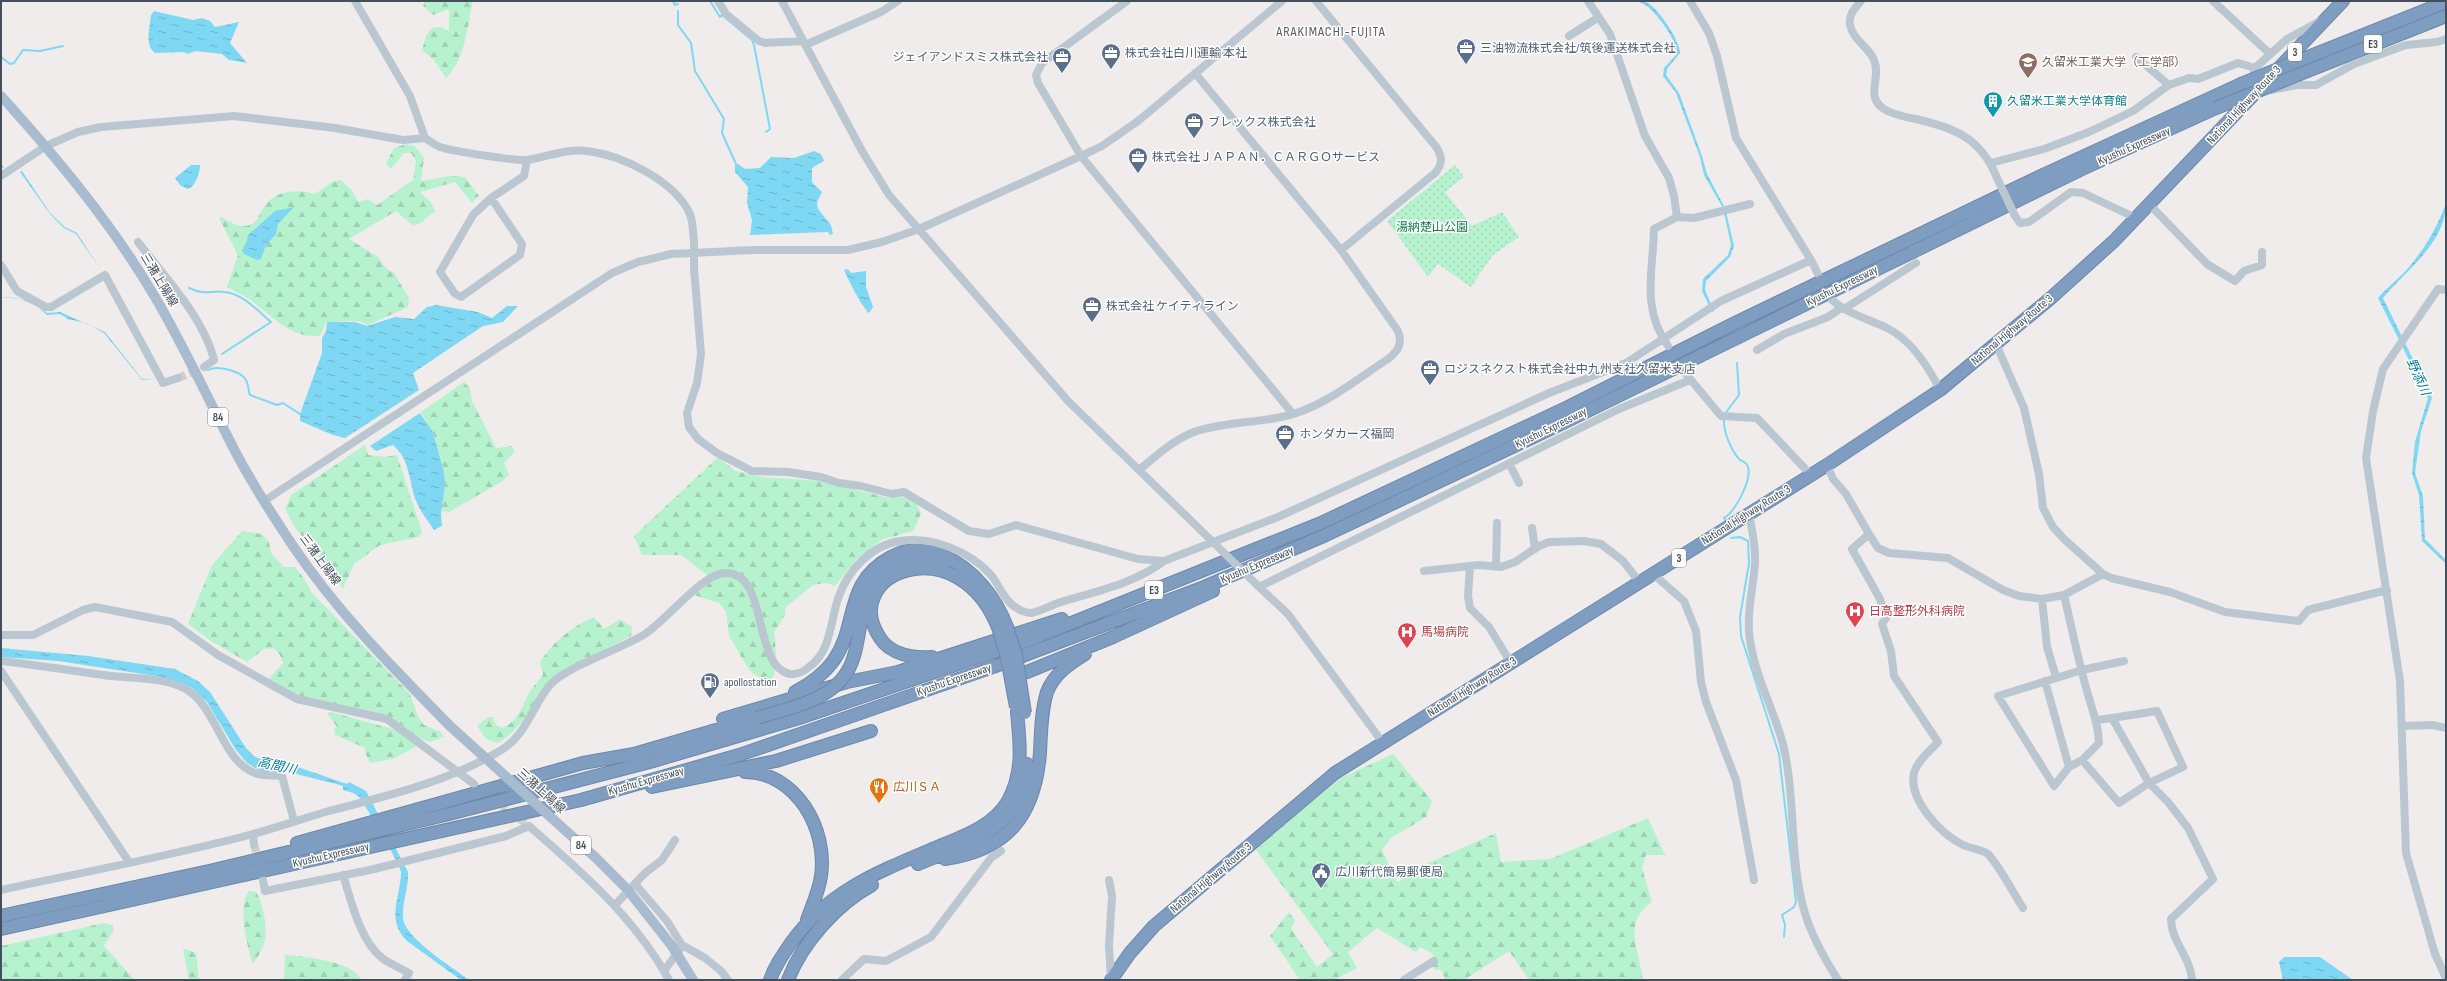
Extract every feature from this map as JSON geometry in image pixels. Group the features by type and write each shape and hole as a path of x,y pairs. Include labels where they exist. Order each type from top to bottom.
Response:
{"highway":[{"name":"National Highway Route 3","path":"1111,980 1130,953 1154,926 1329,778 1827,465 1940,390 1996,344 2114,241 2343,1"},
{"name":"Kyushu Expressway","path":"1,916 209,871 449,814 722,741 880,692 1022,643 1131,598 1321,524 1568,407 1735,323 2043,174 2241,84 2446,2"},
{"name":"Kyushu Expressway","path":"1,929 581,800 739,755 989,668 1204,587 1326,535 1563,423 2073,173 2216,108 2446,16"},
{"path":"1028,672 1113,637 1326,535"},
{"path":"774,703 806,686 824,673 835,658 858,590 868,574 880,562 897,554 912,550 932,551 958,562 993,599 1000,609 1007,658 1021,712 1027,764 1023,790 1013,808 998,826 980,837 880,880 841,905 812,940 788,980"},
{"path":"209,871 314,837 583,763 634,754 814,700 836,687 848,672 858,647 867,591 874,579 883,571 897,564 926,559 942,563 970,574"},
{"path":"948,656 909,656 894,651 882,641 875,631 871,612 876,595 884,582 905,570 923,568 952,574 976,590 986,602 1003,629"},
{"path":"707,725 774,703 847,682 898,672 1131,598"},
{"path":"927,860 971,854 989,846 1012,829 1028,809 1035,787 1042,713 1048,692 1056,677 1067,665 1113,637"},
{"path":"770,980 774,967 805,923 834,897 858,883 972,833 992,819 1007,802 1020,765 1021,712"},
{"path":"581,800 776,762 871,731"},
{"path":"726,772 756,772 768,775 785,784 798,797 812,820 819,842 821,875 805,923"}],"main road":[{"name":"三潴上陽線","path":"1,96 46,146 103,218 151,290 175,332 237,455 264,501 294,547 354,626 387,663 450,726 596,858 627,889 672,946 693,980"}],"street":[{"path":"355,1 410,96 425,138"},
{"path":"718,1 726,14 759,41 765,43 804,43 881,12 895,2"},
{"path":"782,1 874,173 890,195 1068,401 1288,614 1383,743"},
{"path":"1126,1 1042,63 1036,75 1041,89 1081,156 1293,414"},
{"path":"264,501 612,273 638,262 690,252 848,250 882,242 919,229 1102,146 1138,121 1282,1"},
{"path":"1316,1 1437,148 1442,160 1440,167 1435,173 1341,250"},
{"path":"1588,1 1610,34 1645,136 1669,178 1674,196 1677,217"},
{"path":"1690,1 1709,33 1717,56 1736,138 1812,260 1818,274"},
{"path":"1861,1 1851,14 1850,25 1855,36 1874,59 1877,72 1873,92 1875,102 1885,110 1946,126 1976,144 1991,163 2014,216 2020,223 2029,222 2071,192 2084,193 2136,218"},
{"path":"2213,1 2268,53"},
{"path":"1569,36 1599,17"},
{"path":"2326,18 2287,39 2268,53 2255,68 2251,99 2297,85 2316,85 2354,64 2406,45 2437,42 2446,39"},
{"path":"2136,56 2169,85"},
{"path":"1991,163 2044,149 2089,132 2133,111 2169,85 2189,78 2198,79 2238,63 2255,68"},
{"path":"1139,470 1169,446 1193,432 1207,428 1293,414 1317,405 1397,352 1401,338 1398,330 1341,250 1195,73"},
{"path":"1,176 46,146 78,132 101,127 234,116 335,128 403,140 425,138 441,147 526,160 568,151 586,151 634,165 673,191 682,201 690,216 694,241 694,268 701,354 697,383 687,413 689,427 698,439 717,453 752,471 788,472 892,494 904,492 968,532 990,534 1016,525 1138,559 1164,561"},
{"path":"491,198 522,244 520,256 461,297 455,294 440,272 473,215 491,198 524,176 526,160"},
{"path":"1668,346 1662,338 1654,321 1649,289 1654,229 1677,217 1694,218 1750,204"},
{"path":"2150,205 2207,264 2235,281 2244,271 2262,265 2262,252"},
{"path":"138,242 194,317 212,350 214,360 204,367"},
{"path":"1,890 253,834 378,798 459,772 503,750 517,739 551,684 561,677 646,634 704,583 720,574 734,575 749,587 754,596 769,653 784,672 794,675 804,671 821,656 828,638 839,596 849,575 864,559 881,547 899,541 934,542 958,551 980,565 989,573 1012,605 1030,613 1133,578 1152,570 1164,561 1216,545 1549,392 1626,363 1662,338 1721,301 1812,260"},
{"path":"1757,350 1784,334 1828,317 1916,263"},
{"path":"1,265 17,291 46,307 51,307 105,275 163,383 178,378"},
{"path":"2446,290 2438,289 2383,369 2373,411 2366,458 2400,681 2403,726 2403,808 2406,852 2435,954 2446,978"},
{"path":"1832,300 1842,309 1889,329 1914,350 1931,371 1940,390"},
{"path":"1996,344 2024,408 2039,474 2043,508 2053,527 2064,539 2103,574 2111,578 2170,592 2225,612 2299,621 2308,610 2387,590"},
{"path":"1257,585 1688,377 1724,416 1757,418 1811,475"},
{"path":"1509,463 1519,483"},
{"path":"1827,465 1833,479 1846,494 1868,534 1878,548 1889,553 1948,558 2003,590 2019,596 2042,599 2064,595 2103,574"},
{"path":"1749,514 1754,537 1755,562 1748,612 1751,649 1783,744 1788,776 1798,882 1804,909 1824,958 1838,980"},
{"path":"1496,567 1497,523"},
{"path":"1532,528 1535,548"},
{"path":"1868,534 1852,549 1880,599 1886,618 1882,624 1891,651 1894,676 1938,742 1920,762 1914,773 1914,790 1925,810 1946,833 1962,845 1987,853 2023,908"},
{"path":"1424,571 1470,566 1496,567 1515,562 1535,548 1548,542 1568,541 1601,544 1623,561 1640,583"},
{"path":"1470,566 1468,596 1470,608 1489,627 1511,663"},
{"path":"1653,574 1684,601 1696,631 1701,682 1736,780 1754,880"},
{"path":"2064,595 2082,670 2089,698 2097,720 2099,743 2082,760 2069,767 2054,786 1998,696 2056,677 2082,670 2124,661"},
{"path":"2042,599 2047,647 2056,677"},
{"path":"1,635 33,634 83,610 95,607 172,622 218,655 297,699 387,720 474,784"},
{"path":"1,661 64,668 103,675 166,681 185,689 198,699 210,714 230,750 241,764 254,773 282,776 294,821"},
{"path":"1,672 129,862"},
{"path":"2045,681 2069,767"},
{"path":"2082,760 2119,803 2149,784 2184,767 2157,711 2097,720"},
{"path":"2112,718 2149,784 2168,802 2188,828 2213,879 2171,919 2171,928 2192,972 2192,980"},
{"path":"2403,726 2432,725 2446,728"},
{"path":"263,880 265,891 343,875 506,836 529,826 585,874 615,905 664,971 669,980"},
{"path":"253,834 254,844"},
{"path":"615,905 645,873 662,860 675,840"},
{"path":"842,980 864,959 886,961 931,937 991,858 1001,851"},
{"path":"343,875 357,919 375,952 382,958 409,973 405,980"},
{"path":"1109,880 1112,896 1109,945 1111,980"},
{"path":"636,884 666,921 682,945 706,958 722,971 728,980"},
{"path":"664,971 682,945"},
{"path":"1404,980 1434,961"}],"green space":[{"path":"425,1 473,1 462,52 453,70 446,78 434,60 422,50 426,36 432,28 441,27 449,31 449,9 433,15 423,6"},
{"path":"406,144 415,146 424,158 421,181 450,176 465,177 479,196 472,203 455,182 420,192 430,201 435,211 422,222 413,226 396,211 349,239 378,257 386,268 394,273 409,298 408,307 368,325 358,321 326,322 320,336 310,336 300,334 282,325 249,299 227,287 238,255 219,218 222,217 230,222 247,226 256,221 269,201 280,194 294,191 315,194 332,182 341,180 352,190 358,202 368,199 377,205 413,180 416,160 411,153 404,153 391,169 386,164 394,148"},
{"name":"湯納楚山公園","path":"1455,165 1464,177 1445,192 1472,226 1502,212 1519,237 1493,255 1471,287 1438,264 1428,277 1387,221"},
{"path":"464,382 470,388 472,401 496,448 511,446 515,451 504,463 509,475 501,482 449,512 442,511 441,505 445,475 434,435 421,412"},
{"path":"365,445 368,455 385,457 397,455 422,532 419,537 380,545 354,564 343,589 294,526 285,509 291,495"},
{"path":"718,457 735,471 763,477 821,481 889,498 905,497 916,502 921,514 913,531 881,540 855,561 835,586 826,583 813,585 786,607 784,617 774,632 776,664 771,683 752,673 746,665 729,636 726,612 719,603 694,595 714,580 681,555 642,555 634,536"},
{"path":"242,531 262,534 269,542 271,553 284,567 295,567 305,580 312,593 410,694 418,717 424,725 441,732 444,737 429,742 417,737 390,717 302,698 269,679 283,663 280,655 274,648 264,649 247,662 211,641 188,624 212,565"},
{"path":"594,617 604,629 620,619 632,627 631,636 556,676 530,712 512,733 498,743 486,739 477,726 488,717 493,717 496,725 502,728 512,722 519,714 529,693 543,675 540,662 545,655 564,635 578,625"},
{"path":"331,712 396,730 417,746 393,759 370,763 365,752 365,748 335,735 334,729 337,727 327,713"},
{"path":"1393,754 1432,801 1426,817 1391,838 1382,850 1397,882 1401,881 1403,874 1496,833 1501,862 1550,859 1648,818 1665,855 1646,855 1642,868 1652,902 1637,918 1635,928 1636,947 1643,980 1529,980 1509,951 1464,980 1446,980 1440,969 1435,970 1432,966 1433,954 1420,947 1416,952 1377,928 1348,952 1357,968 1334,980 1300,980 1270,936 1289,912 1295,921 1291,928 1317,967 1333,954 1256,850 1302,809 1343,777"},
{"path":"249,891 256,892 259,898 263,910 266,931 261,952 253,964 248,947 243,916 245,898"},
{"path":"104,923 112,925 114,930 104,946 135,980 1,980 1,946"},
{"path":"183,948 196,953 199,980 189,980"},
{"path":"285,955 338,964 356,973 362,980 284,980"}],"water":[{"path":"1634,1 1643,1 1651,5 1668,25 1676,41 1680,53 1667,69 1666,75 1679,93 1707,174 1725,208 1734,246 1730,257 1706,281 1705,290 1714,311 1712,312 1702,291 1703,279 1728,255 1731,245 1723,208 1704,175 1700,157 1676,93 1663,76 1664,68 1677,54 1671,36 1662,22 1652,11 1640,2"},
{"path":"154,11 193,20 202,18 210,21 215,27 239,22 230,43 247,63 229,60 222,54 196,51 187,54 184,52 155,53 152,50 148,36 151,15"},
{"path":"814,151 821,154 824,161 812,168 812,182 822,192 817,202 818,209 831,225 833,234 830,235 828,232 750,235 752,220 747,203 748,187 735,172 735,162 745,169 760,168 771,157 794,158"},
{"path":"191,165 200,165 200,168 195,182 188,189 181,186 175,178"},
{"path":"22,171 50,213 65,227 77,233 101,270 76,234 64,228 50,214 20,172"},
{"name":"野添川","path":"2446,203 2444,217 2432,244 2413,267 2383,298 2432,398 2421,431 2415,473 2423,496 2425,539 2446,560 2446,564 2422,541 2419,495 2412,473 2415,442 2428,398 2378,298 2406,271 2420,252 2435,229"},
{"path":"294,207 278,224 276,234 266,245 261,259 257,260 244,254 242,250 246,245 248,235 275,211"},
{"path":"848,269 851,273 866,271 866,287 873,307 869,313 852,287 844,270"},
{"path":"20,299 37,305 47,313 60,312 84,322 68,319 60,314 47,315 37,306"},
{"path":"436,305 478,312 492,318 507,306 518,306 503,322 483,326 413,373 419,390 345,438 333,435 300,421 300,414 322,353 322,338 326,331 327,322 355,322 367,326 395,317 414,319 427,307"},
{"path":"91,326 105,332 142,379 155,379 142,380 104,333"},
{"path":"420,413 433,432 444,472 445,484 441,514 442,526 434,530 416,501 406,464 399,451 393,445 376,451 370,446"},
{"name":"高間川","path":"1,648 88,656 175,669 198,681 210,692 246,748 255,757 271,762 286,763 347,784 349,782 366,791 408,872 408,883 403,912 403,918 406,926 420,943 469,980 461,980 407,941 400,933 395,916 401,872 382,835 363,802 357,795 343,790 343,786 284,771 282,773 261,771 247,763 236,750 207,702 192,688 182,683 156,676 58,661 1,657"},
{"path":"2284,957 2320,957 2353,980 2283,980 2279,962"}],"waterway":[{"path":"673,1 675,5 678,4"},
{"path":"710,1 720,17 722,15 752,40 770,129 766,132"},
{"path":"678,11 678,25 691,43 695,71 724,119 722,133 735,162"},
{"path":"1,57 10,64 14,63 23,50 40,51 63,46"},
{"path":"189,288 200,292 232,293 244,299 271,322 222,354"},
{"path":"1724,415 1739,395 1737,363"},
{"path":"208,370 217,368 239,374 246,380 250,395 277,405 283,403 300,414"},
{"path":"1724,419 1726,435 1730,446 1739,459 1746,463 1749,473 1742,495 1733,509 1724,518 1725,520"},
{"path":"1731,538 1740,537 1748,541 1749,563 1740,617 1741,636 1779,754 1796,902 1794,907 1782,915 1785,925 1784,937"}],"tunnel":[{"path":"178,378 200,369"},
{"path":"481,789 529,826"},
{"path":"254,844 262,876"}],"place":[{"name":"三油物流株式会社/筑後運送株式会社","path":"1466,65"},
{"name":"株式会社白川運輸 本社","path":"1111,70"},
{"name":"ジェイアンドスミス株式会社","path":"1062,74"},
{"name":"久留米工業大学（工学部）","path":"2028,79"},
{"name":"久留米工業大学体育館","path":"1993,118"},
{"name":"ブレックス株式会社","path":"1194,139"},
{"name":"株式会社ＪＡＰＡＮ．ＣＡＲＧＯサービス","path":"1138,174"},
{"name":"株式会社 ケイティライン","path":"1092,323"},
{"name":"ロジスネクスト株式会社中九州支社久留米支店","path":"1430,386"},
{"name":"ホンダカーズ福岡","path":"1285,451"},
{"name":"日高整形外科病院","path":"1855,628"},
{"name":"馬場病院","path":"1407,649"},
{"name":"apollostation","path":"710,699"},
{"name":"広川ＳＡ","path":"879,804"},
{"name":"広川新代簡易郵便局","path":"1321,889"}],"district":[{"name":"ARAKIMACHI-FUJITA","path":"1331,31"}]}
